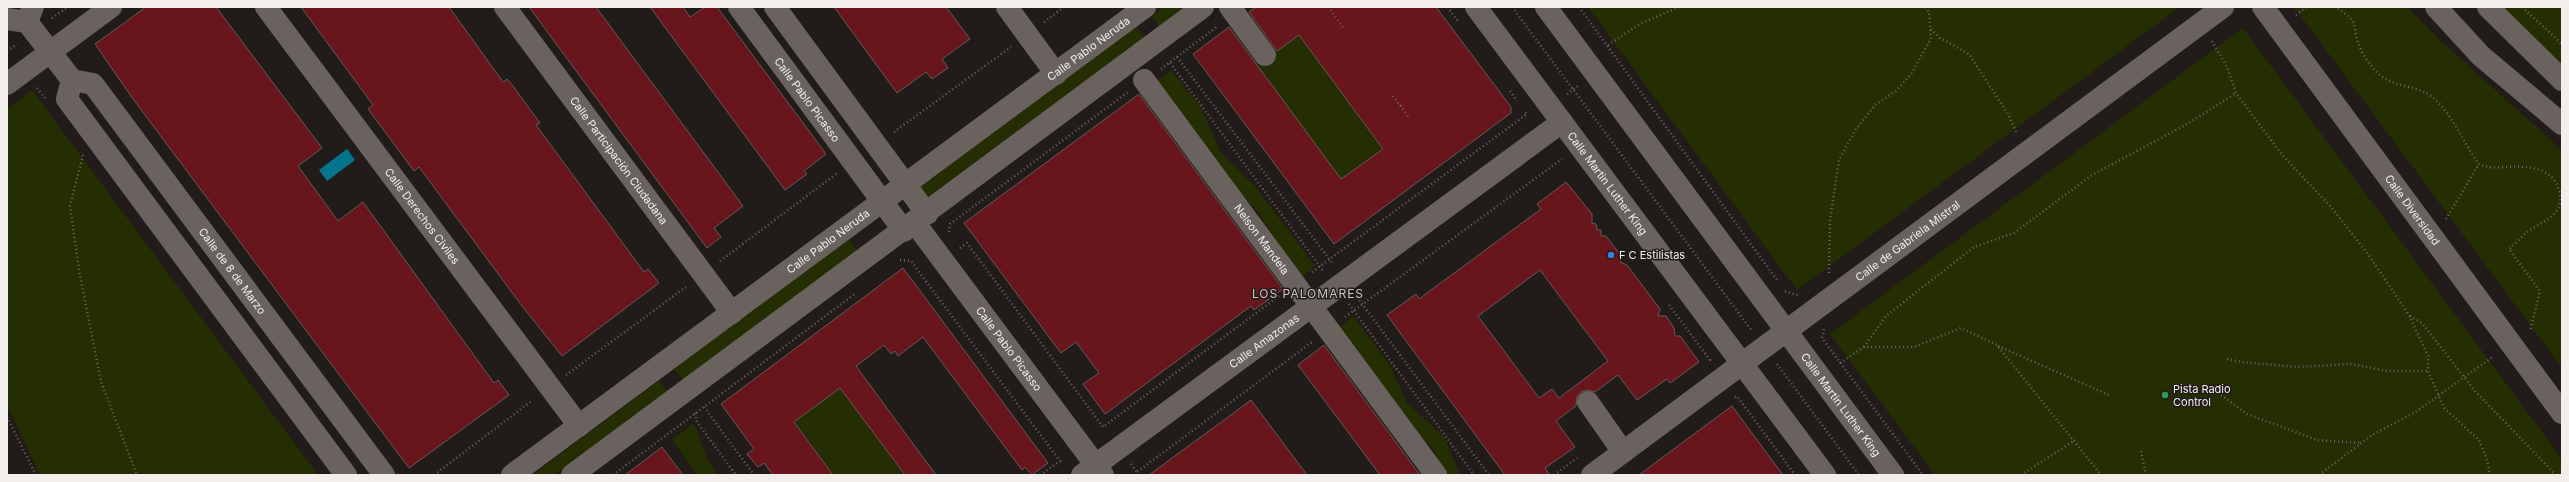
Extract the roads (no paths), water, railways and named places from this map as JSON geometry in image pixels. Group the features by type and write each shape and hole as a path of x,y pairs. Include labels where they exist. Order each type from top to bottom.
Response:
{"street":[{"name":"Calle Derechos Civiles","path":"266,7 579,426"},
{"name":"Calle Participación Ciudadana","path":"505,7 732,313"},
{"name":"Calle Pablo Picasso","path":"739,7 882,199 915,222 1093,472"},
{"name":"Calle Pablo Picasso","path":"775,7 904,182 915,222"},
{"path":"1007,7 1056,74"},
{"name":"Calle Pablo Neruda","path":"512,475 732,313 904,182 1056,74 1145,7"},
{"path":"572,475 1203,7"},
{"name":"Calle Martin Luther King","path":"1476,7 1825,475"},
{"name":"Calle Martin Luther King","path":"1546,7 1893,475"},
{"name":"Calle de Gabriela Mistral","path":"1592,475 2223,7"},
{"name":"Calle Diversidad","path":"2263,7 2562,413"},
{"path":"2436,7 2481,56 2562,124"},
{"path":"2488,7 2562,80"},
{"path":"7,84 51,52 104,9"},
{"path":"1232,10 1266,55"},
{"path":"22,16 72,80 67,99 346,475"},
{"name":"Calle de 8 de Marzo","path":"72,80 93,84 384,475"},
{"name":"Nelson Mandela","path":"1144,80 1436,475"},
{"name":"Calle Amazonas","path":"1093,472 1311,305 1336,288 1556,114"},
{"path":"1588,402 1624,452"}],"water":[{"path":"347,149 355,160 327,181 319,170"}],"place":[{"name":"F C Estilistas","path":"1611,255"},
{"name":"Pista Radio Control","path":"2165,395"}],"district":[{"name":"LOS PALOMARES","path":"1308,294"}]}
